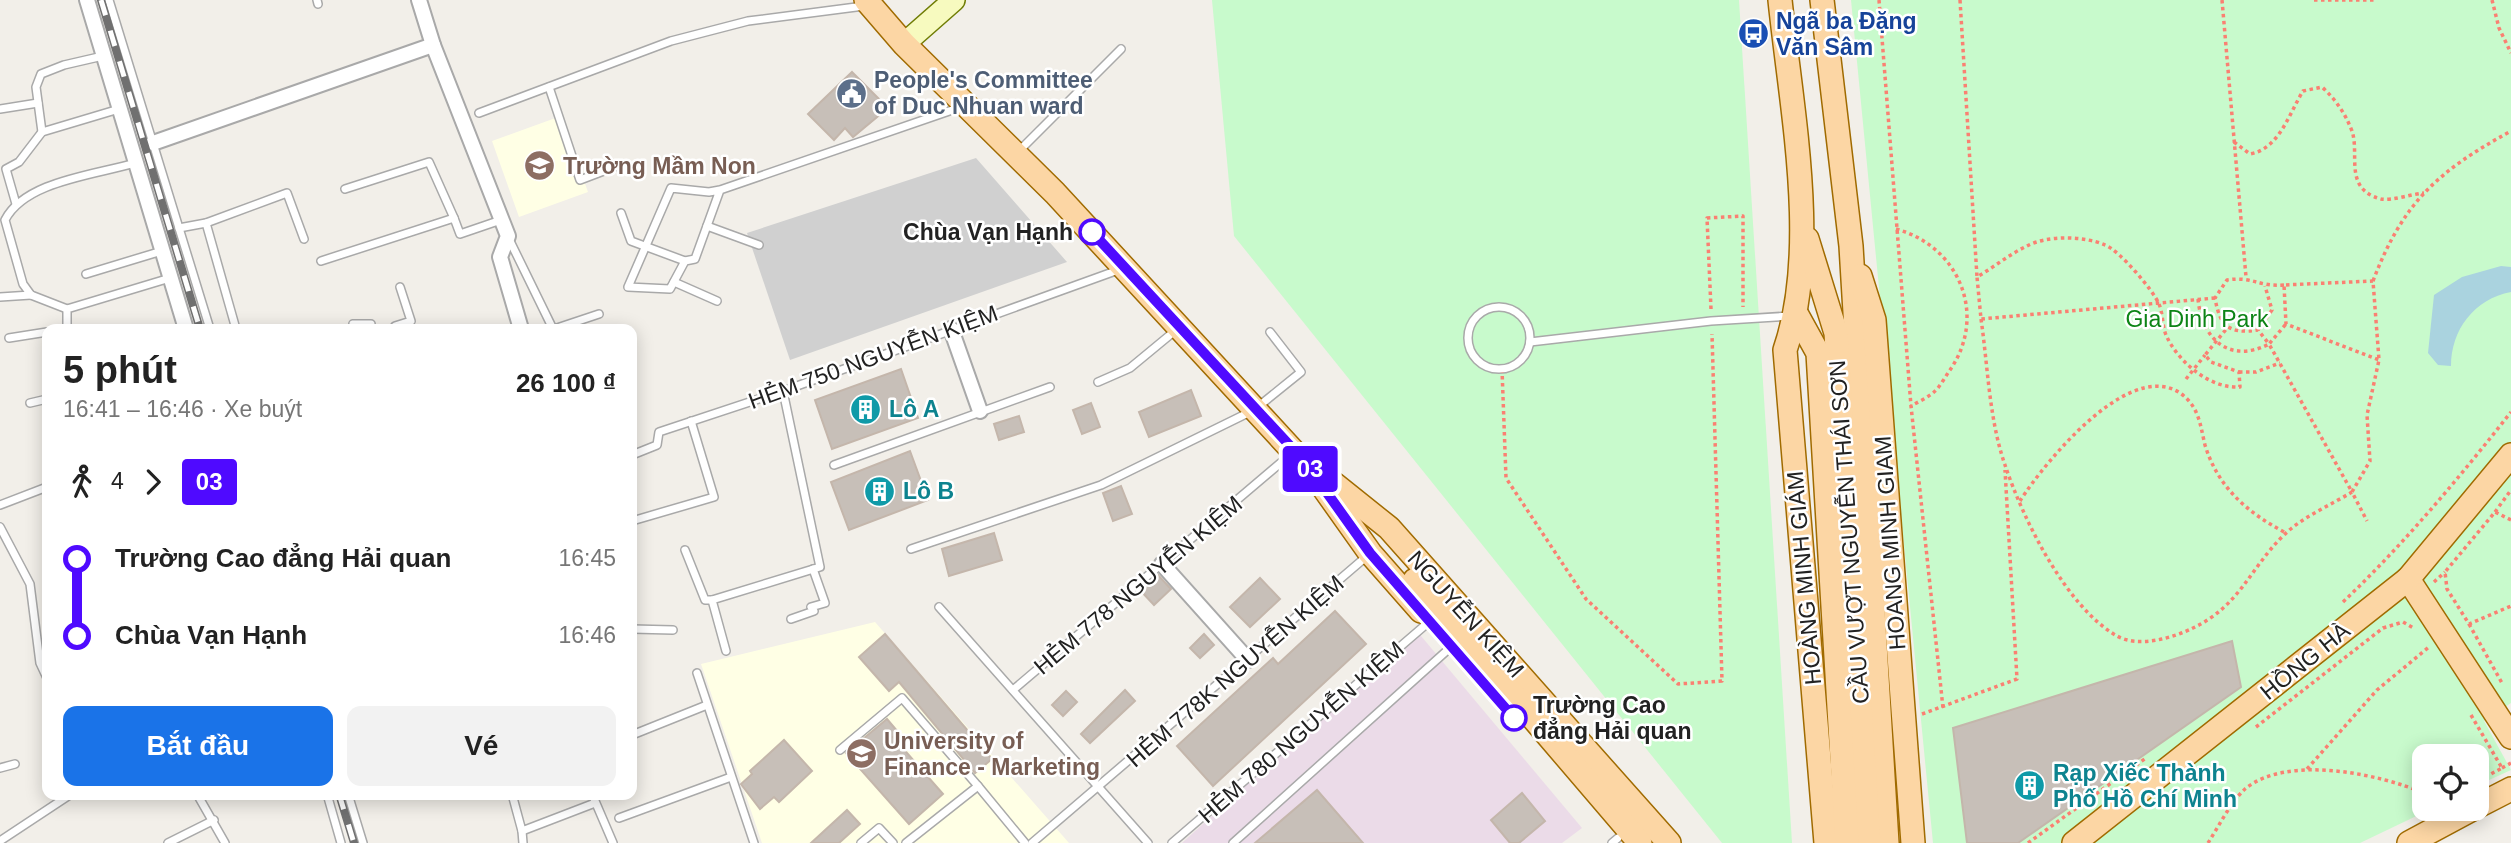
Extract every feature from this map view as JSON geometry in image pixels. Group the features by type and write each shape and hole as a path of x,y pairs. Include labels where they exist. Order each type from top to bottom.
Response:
{"main road":[{"name":"HOÀNG MINH GIÁM","path":"1780,0 1803,226 1797,316 1785,350 1826,843"},
{"path":"1822,0 1851,246 1844,328"},
{"name":"NGUYỄN KIỆM","path":"869,3 904,44 968,105 1125,267 1300,457 1389,528 1669,843"},
{"name":"CẦU VƯỢT NGUYỄN THÁI SƠN","path":"1803,226 1844,328 1887,843"},
{"name":"HOANG MINH GIAM","path":"1851,246 1874,320 1913,843"},
{"name":"HOÀNG MINH GIÁM","path":"1797,316 1818,353 1847,843"},
{"name":"CẦU VƯỢT NGUYỄN THÁI SƠN","path":"1844,328 1869,843"},
{"name":"HỒNG HÀ","path":"2074,843 2408,579 2511,454"},
{"path":"1300,457 1374,545 1640,843"},
{"name":"NGUYỄN KIỆM","path":"1374,545 1430,621 1617,841"},
{"path":"2408,579 2511,737"},
{"path":"2489,794 2506,778"},
{"path":"2409,843 2450,821"}],"street":[{"path":"87,0 184,324"},
{"path":"419,0 433,45 508,236 500,257 520,324"},
{"path":"904,44 954,0"},
{"path":"153,143 433,45"},
{"path":"951,329 980,411"},
{"path":"1162,564 1248,660"}],"lane":[{"path":"109,0 208,324"},
{"path":"479,113 671,41 748,21 869,3"},
{"path":"1016,154 1121,49"},
{"path":"42,132 36,88 41,74 64,65 103,56"},
{"path":"549,87 580,180 622,164"},
{"path":"0,109 38,103"},
{"path":"685,261 670,289 628,287 671,188 709,192 720,190 968,105"},
{"path":"16,204 8,186 6,169 19,162 42,132 119,108"},
{"path":"345,189 429,162 460,234 502,220"},
{"path":"31,295 23,284 5,220 16,204 30,194 65,181 135,163"},
{"path":"621,213 631,241 685,261 695,259 720,190"},
{"path":"179,228 206,223 287,193 304,239"},
{"path":"321,261 454,218"},
{"path":"206,223 235,324"},
{"path":"708,226 759,245"},
{"path":"508,236 551,324"},
{"path":"86,274 162,251"},
{"name":"HẺM 750 NGUYỄN KIỆM","path":"637,453 657,445 659,432 783,391 1125,267"},
{"path":"0,297 31,295 67,309 170,278"},
{"path":"674,282 716,301"},
{"path":"400,287 411,321 401,324"},
{"path":"1495,307 1514,310 1527,325 1530,342 1518,362 1502,369 1485,365 1472,353 1468,334 1477,316 1495,307"},
{"path":"67,309 67,324"},
{"path":"568,324 599,314"},
{"path":"1530,342 1712,321 1797,316"},
{"path":"353,324 371,324"},
{"path":"1098,382 1130,368 1179,327"},
{"path":"911,549 1101,485 1254,410 1301,372 1270,332"},
{"path":"9,338 42,333"},
{"path":"834,465 1050,387"},
{"path":"685,550 705,600 820,567 783,391"},
{"path":"30,402 42,401"},
{"path":"637,520 715,497 691,421"},
{"name":"HẺM 778 NGUYỄN KIỆM","path":"1013,690 1162,564 1300,457"},
{"path":"0,505 42,489"},
{"path":"0,527 30,584 42,667"},
{"name":"HẺM 778K NGUYỄN KIỆM","path":"1032,843 1248,660 1374,545"},
{"path":"792,619 814,611 811,607 825,603 813,569"},
{"path":"712,600 726,651"},
{"name":"HẺM 778 NGUYỄN KIỆM","path":"939,607 1148,843"},
{"name":"HẺM 780 NGUYỄN KIỆM","path":"1172,843 1430,621"},
{"path":"637,629 673,630"},
{"path":"1233,843 1452,646"},
{"path":"696,673 754,843"},
{"path":"840,750 902,698 1025,843"},
{"path":"637,733 707,705"},
{"path":"0,768 15,764"},
{"path":"619,818 731,777"},
{"path":"906,843 978,786"},
{"path":"0,841 62,800"},
{"path":"201,800 225,843"},
{"path":"329,800 341,843"},
{"path":"349,800 363,843"},
{"path":"514,800 523,843"},
{"path":"594,800 613,843"},
{"path":"522,831 595,803"},
{"path":"168,843 214,820"},
{"path":"862,843 879,828 893,843"}],"path":[{"path":"1879,0 1911,406 1943,708 2017,679 2004,464 1994,418 1977,277 1960,0"},
{"path":"2222,0 2246,277"},
{"path":"2314,0 2377,0"},
{"path":"2492,0 2499,28 2511,53"},
{"path":"2234,142 2250,154 2263,152 2278,137 2303,90 2322,87 2338,102 2353,134 2352,166 2363,189 2382,199 2424,192"},
{"path":"2004,464 2020,501 2063,582 2092,616 2119,637 2160,642 2227,609 2286,533 2352,492 2370,461 2367,415 2379,360 2373,281 2386,247 2406,212 2434,181 2479,149 2511,131"},
{"path":"1502,369 1506,478 1586,599 1678,684 1722,681 1707,218 1743,216 1745,307 1734,307"},
{"path":"1896,229 1919,236 1942,252 1957,278 1968,306 1967,334 1956,361 1935,391 1911,406"},
{"path":"1977,277 2029,244 2069,238 2107,245 2132,269 2159,303 2166,334 2177,352 2194,369 2213,383 2230,387 2241,387 2239,372"},
{"path":"2264,286 2272,310 2258,330 2240,332 2228,327 2218,314 2215,298 2227,280 2246,277 2264,286 2373,281"},
{"path":"2198,299 2202,321 2218,342 2239,353 2254,352 2269,344 2286,324 2284,285"},
{"path":"1981,319 2215,298"},
{"path":"1711,307 1723,307"},
{"path":"2286,324 2379,360"},
{"path":"2186,379 2228,327"},
{"path":"2258,330 2280,363 2367,521"},
{"path":"2205,355 2211,362 2239,372 2256,372 2280,363"},
{"path":"2020,501 2051,458 2109,404 2143,387 2166,387 2188,399 2199,416 2206,446 2218,475 2238,502 2258,519 2286,533"},
{"path":"2340,605 2370,576 2454,482 2511,412"},
{"path":"2506,691 2447,589 2445,572 2511,490"},
{"path":"2495,512 2511,520"},
{"path":"2469,624 2511,606"},
{"path":"2248,733 2383,628 2403,622 2420,631"},
{"path":"2424,639 2434,654"},
{"path":"2307,769 2377,690 2429,646"},
{"path":"2465,706 2506,778"},
{"path":"2028,843 2154,752"},
{"path":"2506,778 2511,763"},
{"path":"2208,843 2245,789 2263,779 2307,769 2349,772 2412,790"}],"shaded area":[{"name":"Trường Mầm Non","path":"561,116 588,192 519,217 492,141"},
{"path":"976,158 1067,262 790,360 747,233"},
{"name":"University of Finance - Marketing","path":"875,622 1069,843 762,843 701,664"},
{"path":"1416,630 1582,828 1562,843 1182,843"}],"green space":[{"path":"1212,0 1739,0 1792,843 1722,843 1234,236"},
{"name":"Gia Dinh Park","path":"1851,0 2511,0 2511,703 2484,721 2511,770 2489,780 2489,744 2412,744 2412,818 2360,843 1933,843"}],"water":[{"path":"2501,266 2511,267 2511,292 2486,301 2467,318 2455,340 2451,366 2438,365 2428,353 2434,295 2462,277"}],"building":[{"name":"People's Committee of Duc Nhuan ward","path":"852,72 888,108 853,137 845,128 834,140 808,114"},
{"name":"Lô A","path":"901,369 918,418 832,449 815,400"},
{"path":"1191,390 1201,416 1149,437 1139,412"},
{"path":"1091,403 1100,427 1082,434 1073,410"},
{"path":"1019,416 1024,432 999,440 994,424"},
{"name":"Lô B","path":"910,451 928,500 849,530 831,482"},
{"path":"1121,486 1132,514 1113,521 1103,493"},
{"path":"994,533 1002,560 949,576 942,549"},
{"path":"1158,575 1171,589 1154,605 1140,590"},
{"path":"1260,578 1280,599 1250,627 1230,607"},
{"path":"1335,611 1366,644 1213,786 1177,746 1273,658 1278,664"},
{"path":"885,634 992,759 975,773 899,682 889,691 859,657"},
{"path":"1204,634 1214,645 1200,658 1190,648"},
{"name":"Rạp Xiếc Thành Phố Hồ Chí Minh","path":"2232,641 2241,687 2018,843 1967,843 1953,728"},
{"path":"1125,690 1135,701 1090,743 1081,734"},
{"path":"1066,691 1077,702 1063,716 1052,705"},
{"path":"887,719 898,732 893,737 943,794 909,824 846,753"},
{"path":"784,740 812,771 779,802 774,797 760,809 741,784 752,774 750,771"},
{"path":"1317,790 1363,843 1255,843"},
{"path":"1522,793 1545,821 1519,843 1510,843 1491,820"},
{"path":"847,810 860,824 839,843 811,843"}],"railway":[{"path":"101,0 198,324"},
{"path":"341,800 354,843"}],"bus line":[{"name":"03","path":"1092,232 1305,462 1370,553 1514,718"}],"place":[{"name":"Ngã ba Đặng Văn Sâm","path":"1753,34"},
{"name":"People's Committee of Duc Nhuan ward","path":"851,93"},
{"name":"Trường Mầm Non","path":"540,166"},
{"name":"Chùa Vạn Hạnh","path":"1092,232"},
{"name":"Lô A","path":"866,409"},
{"name":"Lô B","path":"880,491"},
{"name":"Trường Cao đẳng Hải quan","path":"1514,718"},
{"name":"University of Finance - Marketing","path":"861,754"},
{"name":"Rạp Xiếc Thành Phố Hồ Chí Minh","path":"2030,786"}]}
